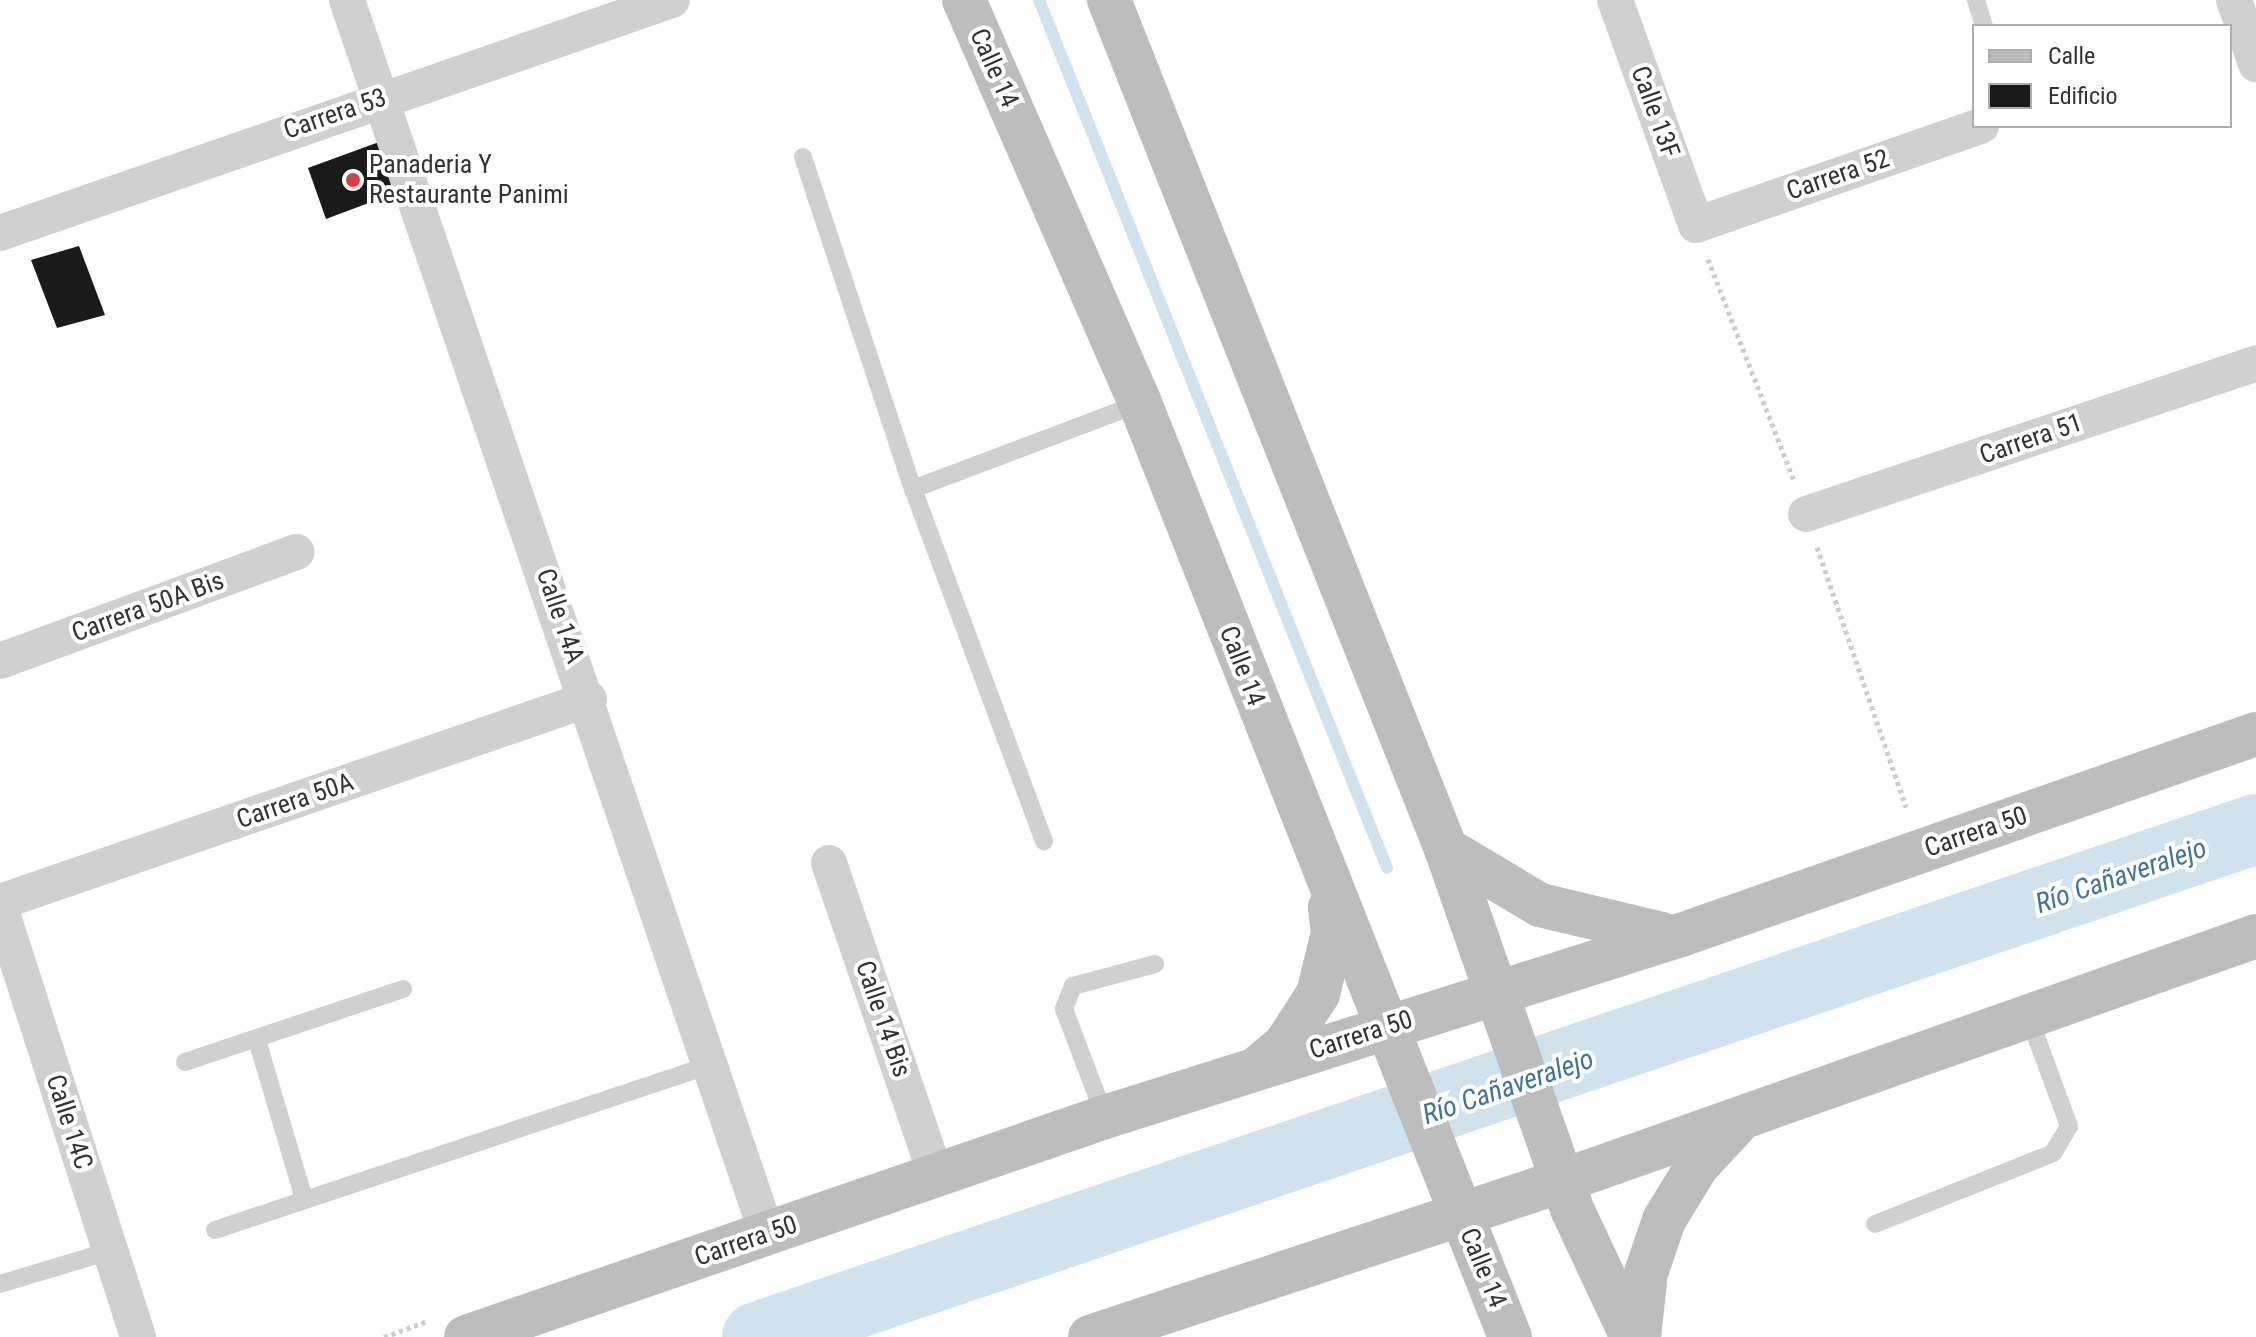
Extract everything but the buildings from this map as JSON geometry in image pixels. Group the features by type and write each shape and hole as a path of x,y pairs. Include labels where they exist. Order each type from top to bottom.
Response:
{"main road":[{"name":"Calle 14","path":"964,0 1140,403 1328,889 1510,1337"},
{"path":"1109,0 1446,849 1558,1170 1632,1337"},
{"name":"Carrera 50","path":"466,1337 1105,1117 1257,1069 1391,1039 1498,1003 1681,935 2256,734"},
{"path":"1446,849 1540,905 1609,927 1681,935"},
{"path":"1257,1069 1285,1045 1318,994 1333,933 1328,889"},
{"path":"1108,1334 1457,1203 1558,1170 1740,1120 2256,936"},
{"path":"1639,1337 1644,1282 1664,1220 1697,1166 1740,1120"}],"street":[{"name":"Calle 14A","path":"347,0 714,1064 767,1234"},
{"name":"Carrera 53","path":"0,233 380,98 672,0"},
{"name":"Calle 13F","path":"1615,0 1696,225"},
{"path":"2234,0 2247,42"},
{"name":"Carrera 52","path":"1696,225 1975,128"},
{"name":"Carrera 51","path":"1806,514 2256,363"},
{"name":"Carrera 50A Bis","path":"0,661 297,552"},
{"name":"Carrera 50A","path":"0,905 589,699"},
{"name":"Calle 14 Bis","path":"829,863 936,1175"},
{"name":"Calle 14C","path":"0,905 138,1337"}],"lane":[{"path":"1976,0 1983,24"},
{"path":"803,157 913,489 1044,841"},
{"path":"913,489 1140,403"},
{"path":"1105,1117 1064,1009 1073,986 1155,964"},
{"path":"185,1062 403,989"},
{"path":"1875,1224 2053,1153 2069,1126 2029,1017"},
{"path":"257,1040 304,1199"},
{"path":"215,1230 714,1064"},
{"path":"0,1284 110,1251"}],"waterway":[{"path":"1039,0 1387,868"},
{"name":"Río Cañaveralejo","path":"757,1337 2256,829"}],"place":[{"name":"Panaderia Y Restaurante Panimi","path":"353,180"}]}
